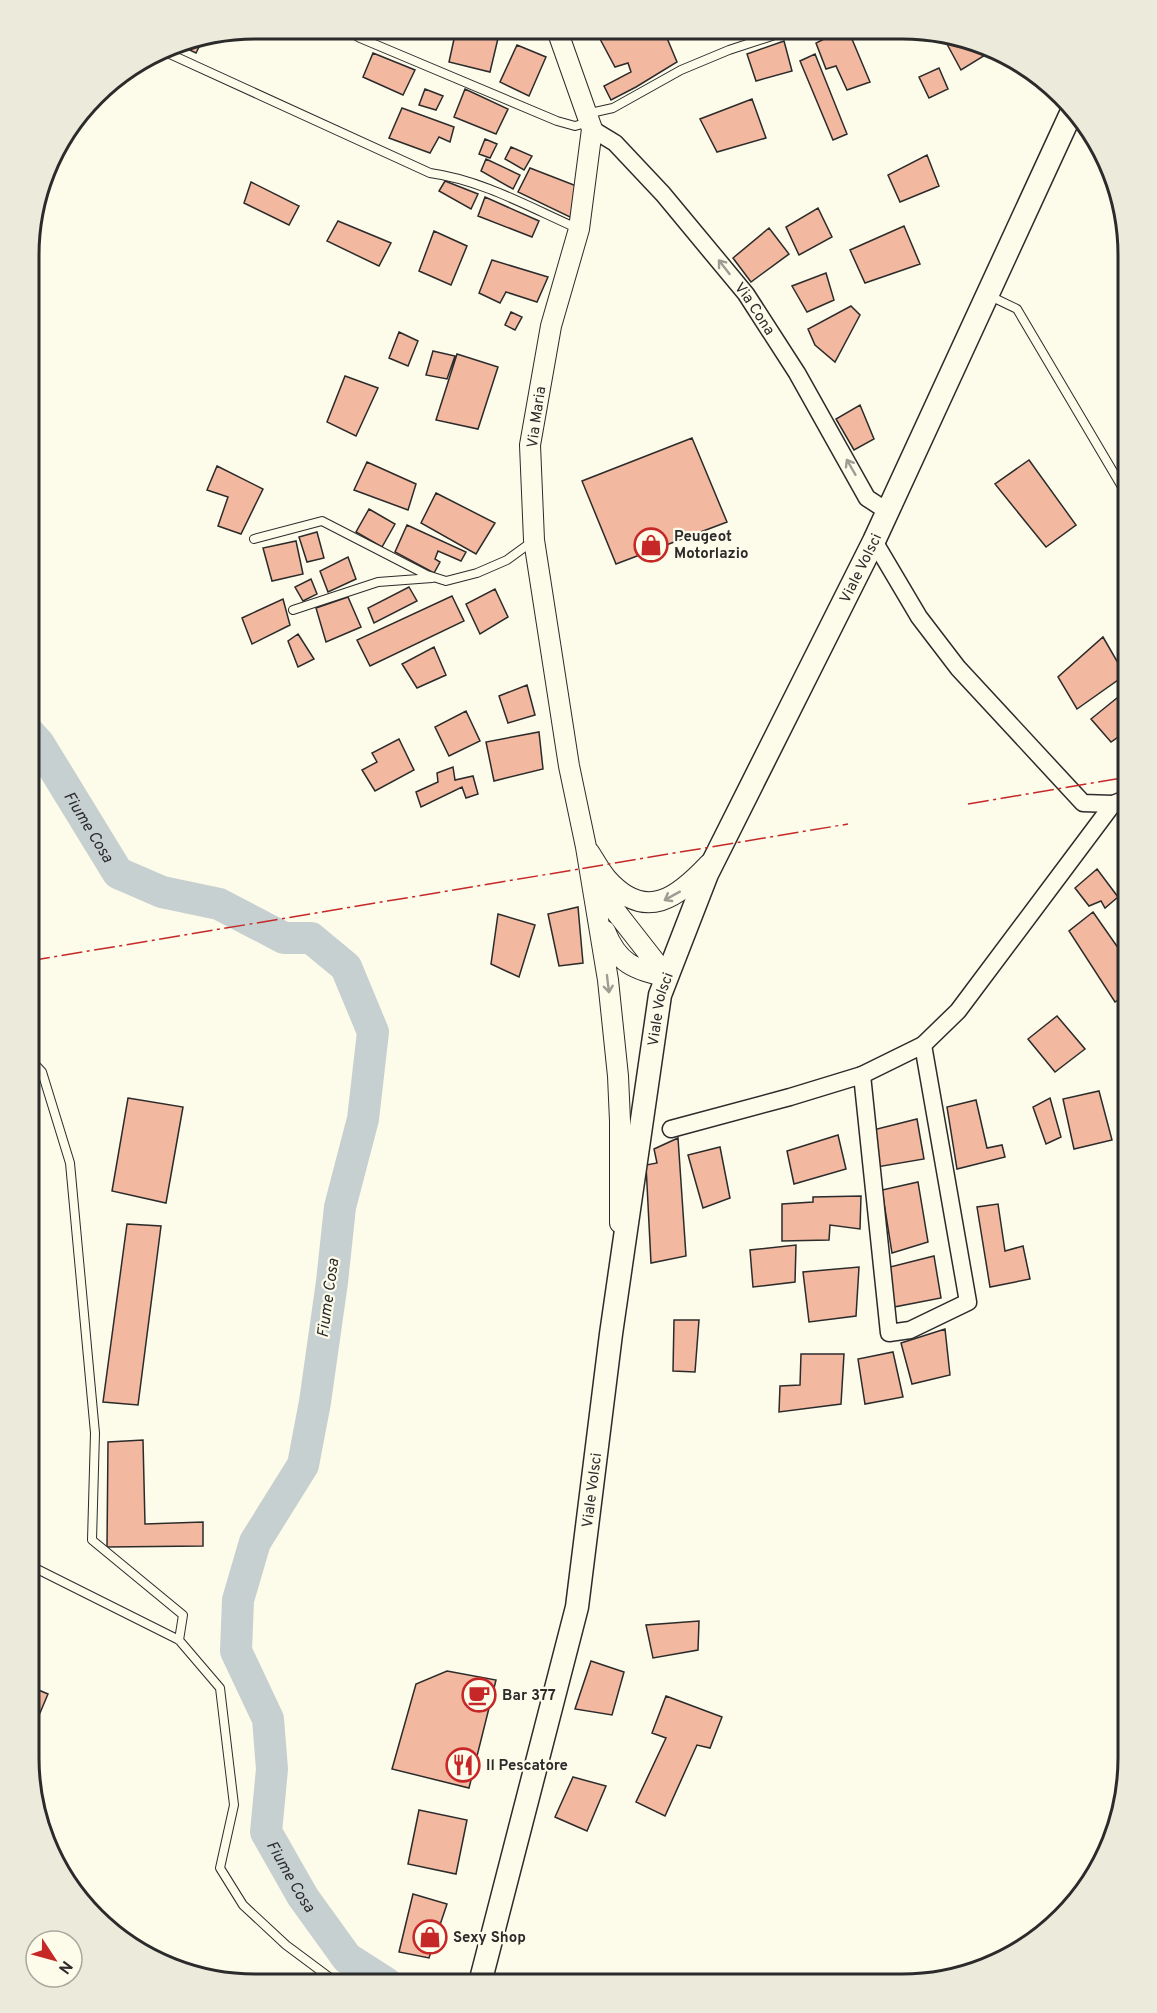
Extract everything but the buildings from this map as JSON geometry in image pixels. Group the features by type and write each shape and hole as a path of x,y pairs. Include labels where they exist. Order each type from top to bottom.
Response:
{"main road":[{"name":"Viale Volsci","path":"482,1974 577,1607 622,1256 660,995 707,874 873,541 1069,118"}],"street":[{"name":"Via Maria","path":"560,39 589,122 579,229 551,326 530,445 534,540 568,766 586,847"},
{"name":"Via Cona","path":"589,122 615,143 663,194 739,286 797,373 867,498 887,511"},
{"path":"873,541 919,618 958,668 1083,803 1118,801"},
{"path":"671,1130 790,1098 862,1075 923,1045 958,1011 1118,805"},
{"path":"586,847 607,879 618,889 633,899 648,903 660,902 675,895 693,881 715,857"},
{"path":"586,847 608,980 618,1076 622,1256"},
{"path":"586,847 614,908 667,977"},
{"path":"595,906 608,940 619,956 635,969 667,977"},
{"path":"862,1075 889,1333 910,1330 968,1302 923,1045"}],"lane":[{"path":"362,39 557,121 575,126 589,122 681,70 763,39"},
{"path":"172,55 430,173 453,176 472,182 579,229"},
{"path":"986,295 1017,309 1118,479"},
{"path":"254,539 322,521 435,578 446,581 477,573 507,560 534,540"},
{"path":"293,610 378,582 435,578"},
{"path":"39,1069 42,1072 70,1163 95,1433 92,1540 183,1615 179,1640"},
{"path":"39,1570 179,1640 220,1688 234,1805 220,1868 243,1905 286,1945 325,1974"}],"waterway":[{"name":"Fiume Cosa","path":"39,744 118,873 162,892 219,904 284,938 311,938 346,967 373,1032 363,1119 340,1207 315,1402 303,1465 255,1542 238,1600 236,1651 268,1719 272,1769 266,1832 303,1897 347,1958 372,1974"}],"power":[{"path":"968,804 1118,779"},
{"path":"39,959 848,824"}],"place":[{"name":"Peugeot Motorlazio","path":"651,545"},
{"name":"Bar 377","path":"479,1695"},
{"name":"Il Pescatore","path":"463,1765"},
{"name":"Sexy Shop","path":"430,1937"}]}
